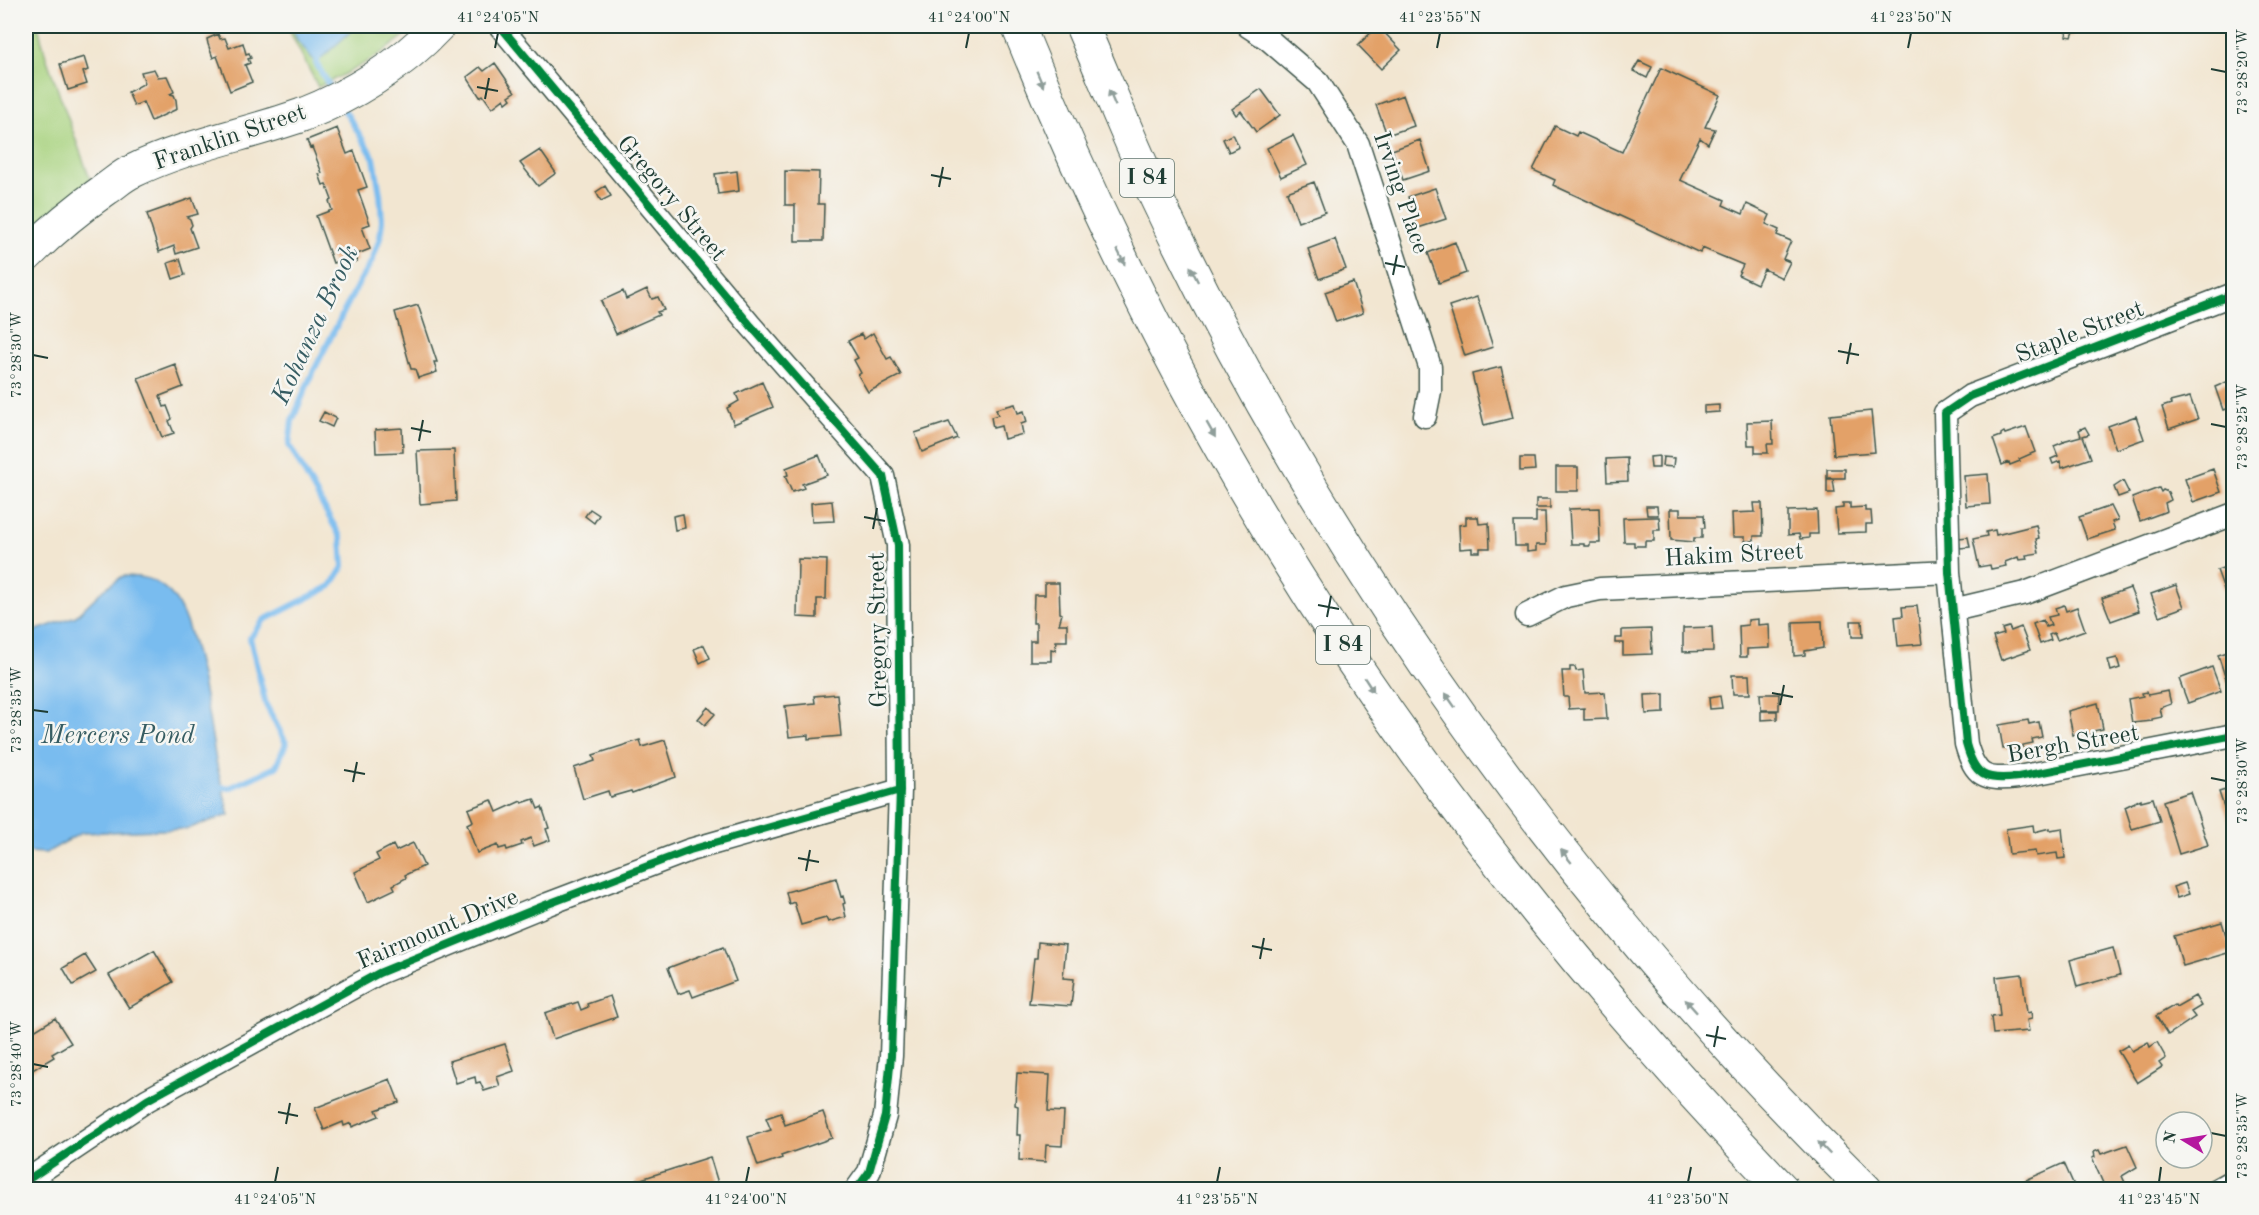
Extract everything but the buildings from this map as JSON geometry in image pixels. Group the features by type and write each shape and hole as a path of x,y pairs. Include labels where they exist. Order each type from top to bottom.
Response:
{"main road":[{"name":"Franklin Street","path":"26,256 74,211 131,172 175,154 301,115 340,98 405,55 438,26"},
{"name":"I 84","path":"1018,26 1066,141 1155,326 1258,513 1317,606 1440,786 1572,955 1713,1117 1783,1190"},
{"name":"I 84","path":"1082,26 1142,167 1221,326 1298,465 1390,613 1479,742 1600,899 1736,1055 1866,1190"}],"street":[{"name":"Gregory Street","path":"501,26 751,326 883,476 898,545 900,790 891,1056 885,1116 869,1172 856,1190"},
{"name":"Irving Place","path":"1248,26 1268,39 1318,82 1359,144 1430,367 1430,391 1425,416"},
{"name":"Staple Street","path":"1945,414 1970,396 2234,294"},
{"name":"Bergh Street","path":"1945,414 1949,572 1966,744 1974,768 1983,774 2005,779 2234,735"},
{"path":"1953,610 2025,593 2234,514"},
{"name":"Hakim Street","path":"1527,615 1566,596 1600,589 1949,572"},
{"name":"Fairmount Drive","path":"26,1181 147,1100 379,973 548,904 690,850 900,790"},
{"path":"2216,1190 2234,1180"}],"green space":[{"path":"26,26 38,26 46,57 90,179 26,239"},
{"path":"287,26 415,26 369,61 318,87"}],"water":[{"path":"292,26 357,26 316,63 297,40"},
{"name":"Mercers Pond","path":"123,576 143,578 158,583 169,592 187,624 200,672 216,761 229,815 186,829 81,833 46,853 26,852 26,634 76,616 104,589"}],"waterway":[{"name":"Kohanza Brook","path":"319,56 316,63 333,92"},
{"name":"Kohanza Brook","path":"214,786 229,788 276,767 286,743 266,705 250,638 264,620 331,586 343,567 341,538 289,445 292,421 311,376 372,261 380,238 382,221 380,194 374,158 343,108"}],"cycle path":[{"path":"500,26 751,326 883,476 898,545 900,790 891,1056 885,1116 869,1172 856,1190"},
{"path":"2234,294 1970,396 1945,413 1949,572 1966,744 1977,770 1989,777 2018,777 2234,735"},
{"path":"26,1181 147,1100 379,973 548,904 690,850 900,790"}]}
